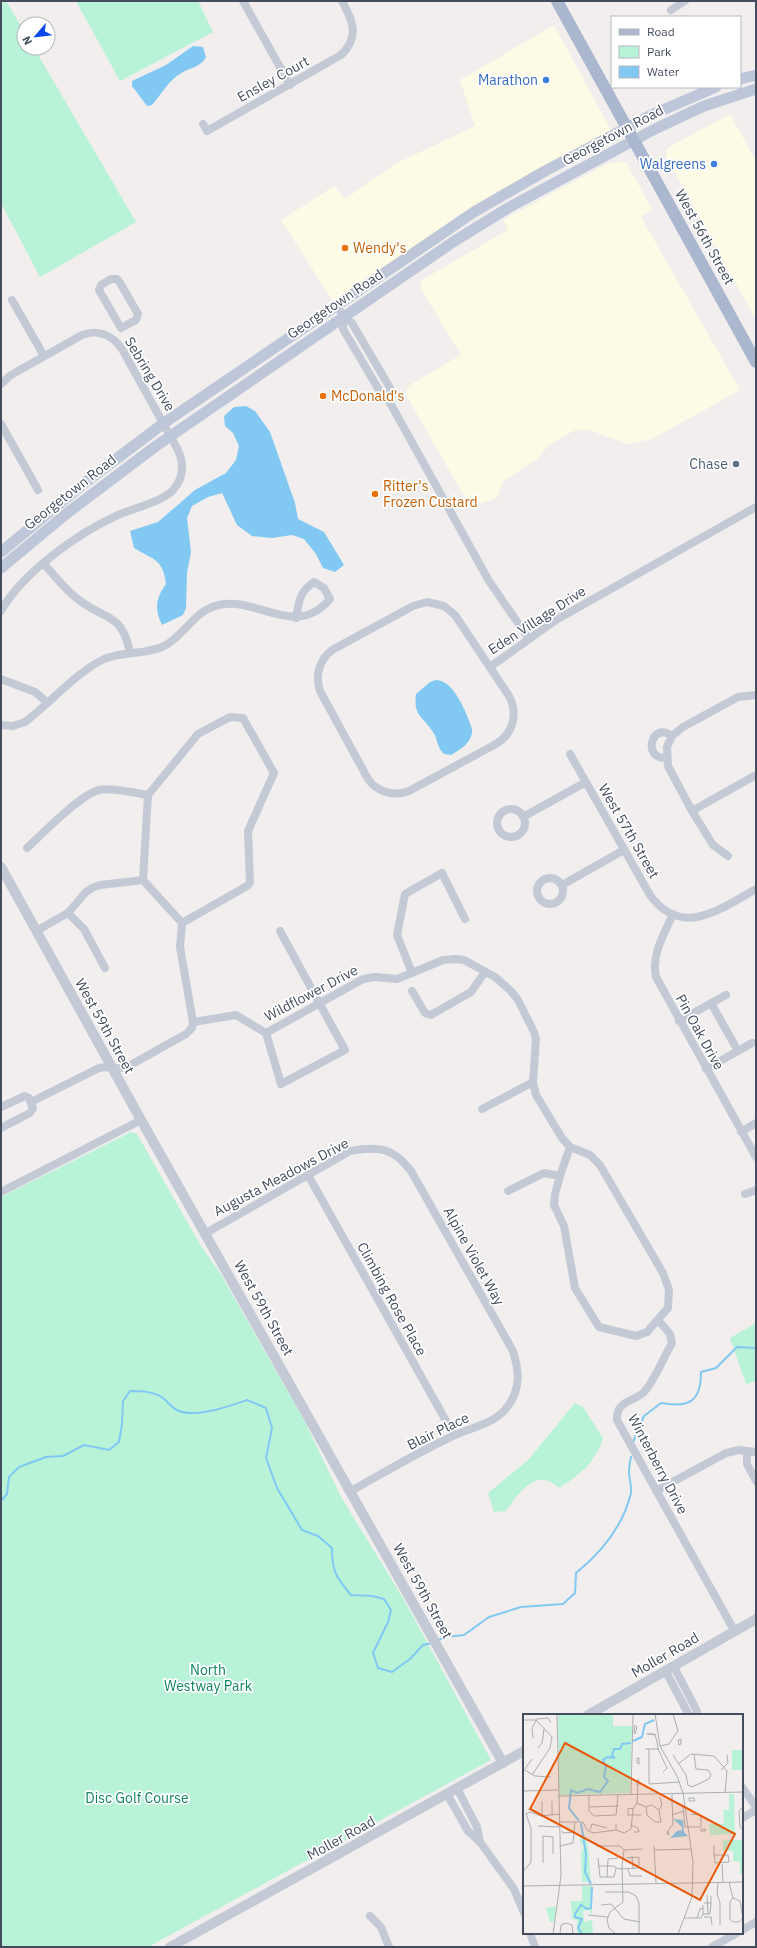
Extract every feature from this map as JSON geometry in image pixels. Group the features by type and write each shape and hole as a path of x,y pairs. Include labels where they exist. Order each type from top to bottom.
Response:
{"main road":[{"name":"West 56th Street","path":"557,1 756,362"},
{"path":"741,79 756,75"},
{"name":"Georgetown Road","path":"1,552 87,481 164,423 474,212 627,127 685,99 713,88"},
{"name":"Georgetown Road","path":"1,568 66,514 170,435 453,242 508,208 634,140 704,106 756,89"}],"street":[{"path":"243,1 290,85"},
{"name":"Ensley Court","path":"203,124 207,131 339,57 347,49 352,39 352,23 342,1"},
{"path":"671,10 685,1"},
{"name":"Sebring Drive","path":"113,339 121,328 136,320 138,315 118,281 114,278 101,285 99,290 121,328"},
{"path":"12,300 44,356"},
{"path":"337,305 343,317 352,323 390,388 390,402 489,581 529,639"},
{"name":"Sebring Drive","path":"1,384 11,375 86,334 99,333 113,339 122,349 164,423 181,456 182,464 180,478 173,490 164,496 117,516 90,530 63,548 17,588 1,611"},
{"path":"1,424 38,490"},
{"name":"Eden Village Drive","path":"490,667 556,620 756,506"},
{"path":"44,564 71,594 121,626 126,636 130,653"},
{"path":"1,725 13,726 22,723 93,665 109,657 165,645 198,614 211,607 221,604 239,604 284,617 296,618 323,608 330,600 324,588 314,582 305,588 300,600 296,618"},
{"name":"Eden Village Drive","path":"434,602 450,610 457,618 490,667 513,705 513,723 507,735 496,744 412,790 391,794 381,791 372,785 320,691 318,674 321,664 332,650 413,606 434,602"},
{"path":"1,679 35,692 48,703"},
{"path":"728,856 713,845 692,811 668,766 668,746 672,736 683,727 734,698 756,694"},
{"path":"31,1102 99,1068 124,1068 188,1033 192,1028 193,1022 180,947 182,923 143,880 148,795 198,734 230,717 243,718 274,773 248,831 250,883 182,923"},
{"path":"667,758 659,757 653,753 651,745 652,740 657,735 663,733 672,736"},
{"name":"West 57th Street","path":"570,754 654,900 673,914"},
{"path":"692,811 756,775"},
{"path":"523,817 586,782"},
{"path":"27,848 54,822 89,793 103,789 148,795"},
{"path":"562,885 624,850"},
{"name":"West 59th Street","path":"1,867 141,1120 503,1762"},
{"path":"412,973 397,935 405,894 442,873 465,919"},
{"path":"36,931 68,913 86,892 93,887 143,880"},
{"path":"673,914 687,918 705,916 756,889"},
{"path":"68,913 84,930 105,968"},
{"name":"Pin Oak Drive","path":"673,914 656,954 654,969 658,983 756,1157"},
{"path":"266,1033 281,1084 344,1049 280,931"},
{"name":"Wildflower Drive","path":"193,1022 236,1015 266,1033 363,979 375,977 397,978 443,960 464,960 503,983 511,991 533,1030 536,1040 533,1082"},
{"path":"412,990 425,1013 431,1015 471,992 485,972"},
{"path":"679,1021 726,995"},
{"path":"711,1003 738,1051"},
{"path":"706,1069 752,1043"},
{"path":"482,1109 533,1082 540,1101 562,1138 570,1147 588,1153 603,1168 665,1277 668,1287 669,1300 667,1309 646,1333 636,1336 600,1327 594,1322 575,1288 564,1226 554,1205 554,1194 570,1147"},
{"path":"1,1107 24,1096 29,1098 33,1108 31,1112 1,1128"},
{"path":"1,1192 141,1120"},
{"path":"742,1132 756,1124"},
{"name":"Augusta Meadows Drive","path":"206,1233 350,1152 373,1148 394,1153"},
{"name":"Alpine Violet Way","path":"394,1153 411,1171 513,1351 519,1380"},
{"path":"508,1191 544,1173 560,1176"},
{"name":"Climbing Rose Place","path":"308,1175 454,1435"},
{"path":"745,1194 756,1190"},
{"name":"Winterberry Drive","path":"658,1320 670,1334 672,1343 645,1391 622,1404 617,1417 618,1423 735,1632"},
{"name":"Blair Place","path":"351,1491 454,1435 485,1424 496,1417 508,1407 515,1394 519,1380"},
{"path":"656,1491 724,1453 734,1451 756,1452"},
{"path":"747,1452 747,1464 756,1481"},
{"name":"Moller Road","path":"590,1714 756,1619"},
{"path":"670,1669 689,1714"},
{"path":"670,1669 697,1711 697,1714"},
{"name":"Moller Road","path":"170,1947 523,1752"},
{"path":"457,1788 477,1827 480,1842"},
{"path":"743,1789 756,1807"},
{"path":"447,1794 468,1831 480,1842 514,1889 523,1911"},
{"path":"743,1817 756,1810"},
{"path":"370,1916 381,1927 389,1947"},
{"path":"743,1929 756,1922"},
{"path":"530,1934 535,1947"},
{"path":"712,1947 735,1934"}],"shaded area":[{"path":"554,25 611,130 334,303 281,220 334,186 345,199 395,164 475,126 460,80"},
{"path":"730,114 756,161 756,320 666,157 667,148"},
{"path":"626,162 652,209 641,217 740,390 652,439 627,444 587,429 573,431 548,446 536,460 503,481 497,498 482,503 467,501 406,395 407,388 413,383 461,355 421,289 420,281 508,230 503,220 609,163"}],"green space":[{"path":"6,1 16,18 16,56 39,56 136,222 40,277 1,203 1,4"},
{"path":"76,1 198,1 213,32 120,81"},
{"name":"North Westway Park","path":"131,1132 137,1134 201,1246 220,1273 304,1420 341,1497 403,1598 491,1760 148,1947 1,1947 1,1197"},
{"path":"756,1323 756,1381 746,1384 730,1338"},
{"path":"575,1403 583,1407 603,1438 600,1447 591,1461 580,1473 559,1488 546,1480 533,1482 518,1495 506,1511 494,1512 488,1493 529,1459"}],"water":[{"path":"193,46 203,47 206,57 202,63 178,75 169,83 152,105 147,106 132,86 132,81 166,65"},
{"path":"246,406 255,411 270,432 295,503 298,519 324,532 344,565 335,572 323,568 316,554 304,539 292,535 272,538 252,536 237,525 222,493 208,497 192,506 187,518 191,552 187,573 186,608 183,615 162,625 159,619 157,604 160,594 166,584 163,570 156,561 134,548 130,531 158,522 195,490 226,473 236,460 239,446 233,433 225,426 224,416 234,407"},
{"path":"436,680 443,681 454,692 467,715 472,729 471,738 462,748 451,755 444,754 442,752 435,735 417,711 416,707 416,694 430,682"}],"waterway":[{"path":"633,1442 644,1416 661,1403 679,1404 692,1401 699,1390 701,1372 716,1368 737,1347 756,1348"},
{"path":"1,1501 7,1494 9,1477 19,1467 46,1457 63,1456 84,1445 109,1450 119,1442 122,1424 123,1401 130,1391 143,1391 155,1394 163,1398 173,1408 184,1412 193,1413 212,1411 247,1400 266,1408 272,1428 266,1458 277,1488 302,1530 318,1536 332,1548 334,1569 338,1579 351,1595 372,1596 384,1599 391,1610 388,1622 373,1653 378,1668 392,1672 410,1659 423,1645 432,1643"},
{"path":"438,1640 447,1637 464,1635 489,1617 521,1607 563,1604 575,1593 576,1573 603,1547 623,1516 631,1493 629,1472 631,1457"}],"place":[{"name":"Marathon","path":"546,80"},
{"name":"Walgreens","path":"714,164"},
{"name":"Wendy's","path":"345,248"},
{"name":"McDonald's","path":"323,396"},
{"name":"Chase","path":"736,464"},
{"name":"Ritter's Frozen Custard","path":"375,494"}],"park label":[{"name":"Disc Golf Course","path":"137,1798"}]}
